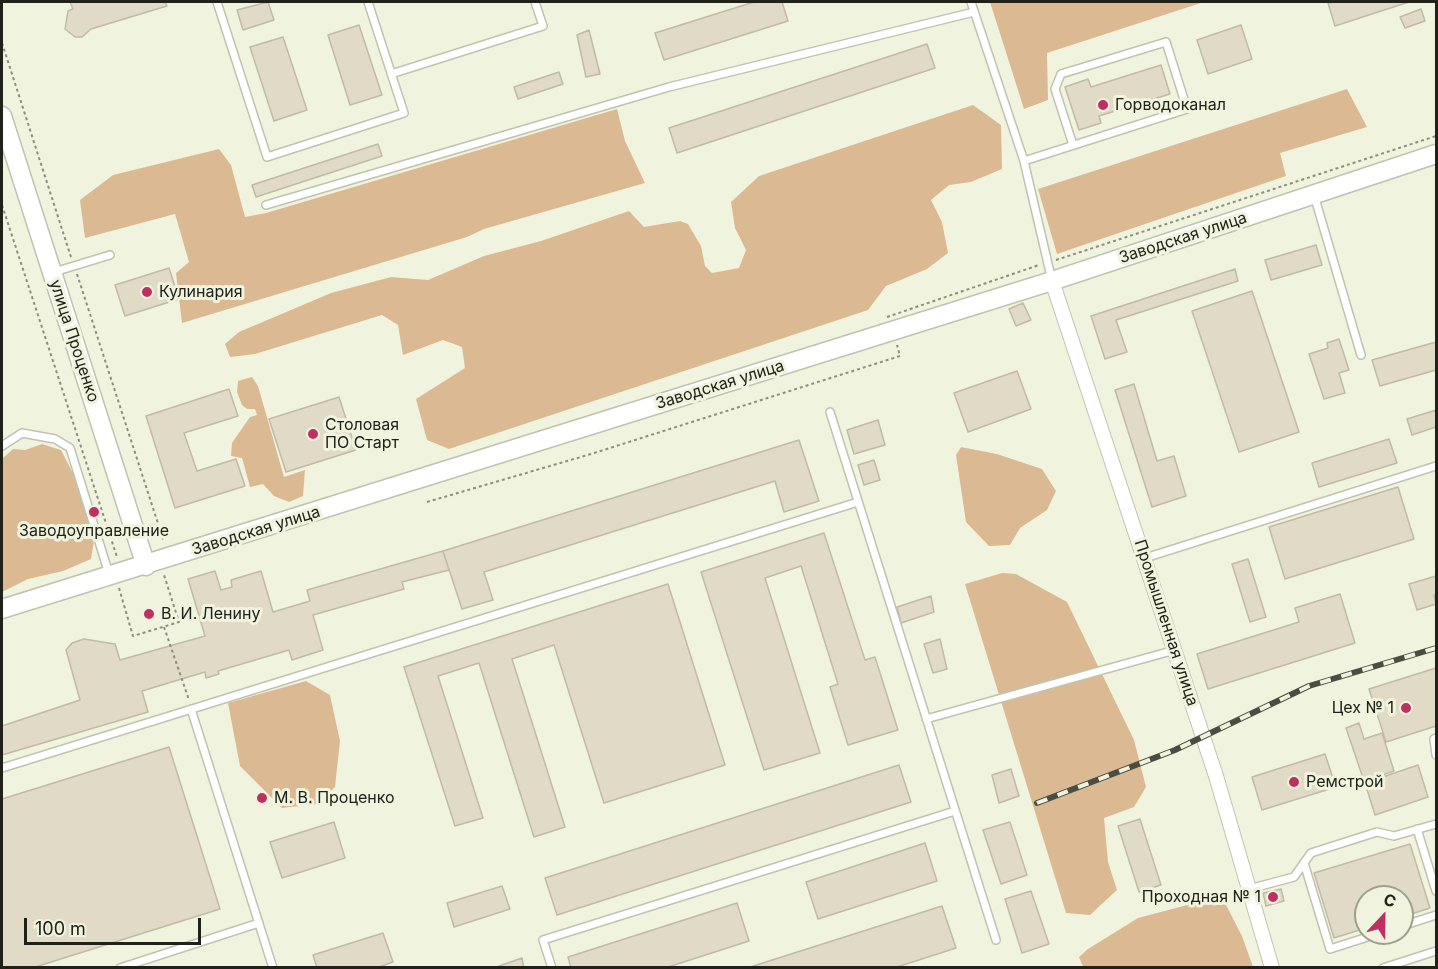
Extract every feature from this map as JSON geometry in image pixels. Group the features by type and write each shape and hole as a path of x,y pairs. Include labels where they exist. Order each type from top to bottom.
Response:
{"main road":[{"name":"улица Проценко","path":"2,116 11,158 160,565"},
{"name":"Заводская улица","path":"2,609 160,565 1052,281 1437,154"}],"street":[{"name":"Промышленная улица","path":"1052,281 1216,776 1272,968"}],"lane":[{"path":"217,2 267,157 404,113 368,2"},
{"path":"391,74 543,26 535,2"},
{"path":"970,2 1024,161 1052,281"},
{"path":"266,205 669,87 974,12"},
{"path":"1024,161 1187,109 1166,42 1061,74 1054,89 1073,145"},
{"path":"1314,195 1361,355"},
{"path":"52,273 110,255"},
{"path":"830,412 996,940"},
{"path":"2,446 21,433 54,439 70,448 116,578"},
{"path":"1145,558 1437,466"},
{"path":"2,768 858,502"},
{"path":"926,719 1175,650"},
{"path":"191,709 273,968"},
{"path":"1437,738 1434,739 1437,755"},
{"path":"552,968 543,940 955,811"},
{"path":"1249,889 1294,877 1311,853 1377,832 1394,836 1436,822"},
{"path":"1417,829 1437,891"},
{"path":"1304,863 1330,949 1354,941"},
{"path":"1414,922 1437,915"},
{"path":"120,968 259,923"},
{"path":"1383,968 1437,951"}],"path":[{"path":"2,43 74,266 160,565 179,622 133,636 2,206"},
{"path":"164,627 191,709"}],"shaded area":[{"path":"990,2 1204,2 1047,53 1048,100 1024,109"},
{"path":"1347,89 1367,127 1280,153 1286,176 1057,254 1038,189"},
{"path":"973,105 1001,125 1002,169 971,182 949,185 931,200 942,222 948,253 927,269 886,286 868,310 449,449 427,440 416,399 465,368 462,347 443,340 403,355 398,325 382,315 255,354 230,357 225,344 239,332 331,293 391,277 428,280 484,256 541,241 629,211 644,227 680,221 688,224 701,246 705,266 712,273 739,268 746,250 735,228 731,202 759,176"},
{"path":"617,109 625,141 645,183 484,229 467,237 182,323 176,273 189,262 175,214 85,238 80,200 113,175 219,149 231,165 245,217 266,213"},
{"path":"252,377 258,386 284,477 305,470 303,496 289,502 274,496 263,484 250,487 242,458 231,456 232,443 250,417 257,415 255,409 247,409 242,405 237,392 238,381"},
{"path":"42,444 61,450 78,483 94,541 91,559 63,571 28,579 2,592 2,459 13,449 25,450"},
{"path":"961,447 997,454 1042,469 1056,491 1047,510 1020,528 1010,545 989,546 966,522 956,455"},
{"path":"1002,573 1016,574 1067,602 1134,740 1146,787 1134,807 1104,818 1108,862 1117,890 1090,915 1066,913 965,584"},
{"path":"306,681 330,695 340,741 335,787 317,804 282,808 240,766 228,703"},
{"path":"1224,901 1242,936 1253,967 1083,967 1079,957 1138,918 1191,904"}],"building":[{"path":"70,2 165,2 167,6 91,29 82,37 75,37 65,29 68,11 73,9"},
{"path":"268,2 274,20 243,30 237,10"},
{"path":"754,2 782,2 788,21 664,60 655,33"},
{"path":"1409,2 1335,26 1328,3"},
{"path":"1421,9 1425,21 1405,28 1400,17"},
{"path":"359,25 382,95 350,105 328,35"},
{"path":"1241,25 1252,59 1208,74 1197,40"},
{"path":"589,30 600,74 586,77 577,35"},
{"path":"283,37 307,110 274,121 250,47"},
{"path":"927,44 935,68 677,153 669,128"},
{"name":"Горводоканал","path":"1161,65 1170,94 1099,116 1101,123 1079,130 1065,87 1088,79 1091,87"},
{"path":"559,72 563,84 518,99 514,87"},
{"path":"378,144 382,156 256,197 252,185"},
{"path":"1316,245 1322,265 1271,280 1265,260"},
{"name":"Кулинария","path":"169,268 179,299 125,316 115,285"},
{"path":"1235,269 1238,281 1116,320 1127,352 1105,359 1091,316"},
{"path":"1252,291 1299,432 1239,452 1192,311"},
{"path":"1023,303 1031,320 1016,326 1009,309"},
{"path":"1339,339 1349,370 1339,373 1345,393 1324,399 1309,354 1328,348 1327,343"},
{"path":"1436,342 1436,370 1380,386 1372,360"},
{"path":"1017,371 1031,409 968,432 954,393"},
{"path":"1134,384 1157,461 1174,456 1186,496 1152,507 1115,390"},
{"path":"229,389 238,416 184,433 197,471 236,459 245,486 175,508 146,416"},
{"name":"Столовая ПО Старт","path":"339,397 356,450 286,472 269,419"},
{"path":"1436,410 1436,427 1412,435 1407,419"},
{"path":"878,420 885,445 854,454 847,430"},
{"path":"1389,439 1397,463 1319,487 1312,463"},
{"path":"799,440 819,501 784,512 775,481 484,572 493,600 462,609 443,551"},
{"path":"874,460 880,480 864,485 858,465"},
{"path":"1398,487 1414,539 1285,579 1269,527"},
{"path":"824,533 865,660 875,657 898,730 848,745 830,687 838,684 801,566 765,578 820,753 764,770 701,572"},
{"path":"443,551 449,570 402,582 404,589 313,615 323,650 292,660 289,650 218,671 219,674 206,678 205,672 142,691 148,712 2,755 2,726 80,700 66,650 72,643 84,639 115,644 120,660 205,636 188,579 215,571 221,590 232,587 231,580 261,571 273,612 310,601 307,590"},
{"path":"1248,559 1266,617 1250,622 1232,564"},
{"path":"1436,576 1436,594 1434,595 1436,604 1417,610 1409,584"},
{"path":"668,584 725,765 604,803 554,645 512,659 565,827 534,837 479,663 438,676 483,818 455,826 404,667"},
{"path":"1340,594 1355,643 1208,689 1197,654 1299,622 1295,608"},
{"path":"931,596 934,612 901,623 897,607"},
{"path":"940,639 947,669 933,673 924,644"},
{"name":"Цех № 1","path":"1436,668 1436,726 1386,742 1369,689"},
{"path":"1359,723 1364,739 1382,733 1394,771 1364,781 1346,728"},
{"path":"169,747 220,909 32,968 2,968 2,799"},
{"name":"Ремстрой","path":"1325,754 1336,787 1262,810 1252,777"},
{"path":"899,765 911,802 557,915 545,878"},
{"path":"1418,765 1428,797 1375,815 1365,783"},
{"path":"1011,769 1019,796 999,803 992,775"},
{"path":"1140,819 1161,885 1139,892 1118,826"},
{"path":"334,822 345,858 282,878 270,842"},
{"path":"1010,822 1027,875 1001,884 983,830"},
{"path":"925,843 937,881 818,919 806,882"},
{"path":"1410,844 1430,908 1414,913 1414,885 1354,885 1354,932 1334,938 1314,873"},
{"path":"502,886 510,909 454,927 447,903"},
{"name":"Проходная № 1","path":"1281,889 1284,901 1266,906 1263,893"},
{"path":"1031,891 1049,944 1022,953 1005,899"},
{"path":"737,903 749,941 665,968 571,968 568,957"},
{"path":"942,906 956,948 894,968 747,968"},
{"path":"383,933 393,962 376,968 317,968 313,955"},
{"path":"522,958 524,968 499,968 499,966"}],"railway":[{"path":"1037,803 1175,750 1309,686 1436,648"}],"place":[{"name":"Горводоканал","path":"1103,105"},
{"name":"Кулинария","path":"147,292"},
{"name":"Столовая ПО Старт","path":"313,434"},
{"name":"Заводоуправление","path":"94,512"},
{"name":"В. И. Ленину","path":"149,614"},
{"name":"Цех № 1","path":"1406,708"},
{"name":"Ремстрой","path":"1294,782"},
{"name":"М. В. Проценко","path":"262,798"},
{"name":"Проходная № 1","path":"1273,897"}]}
